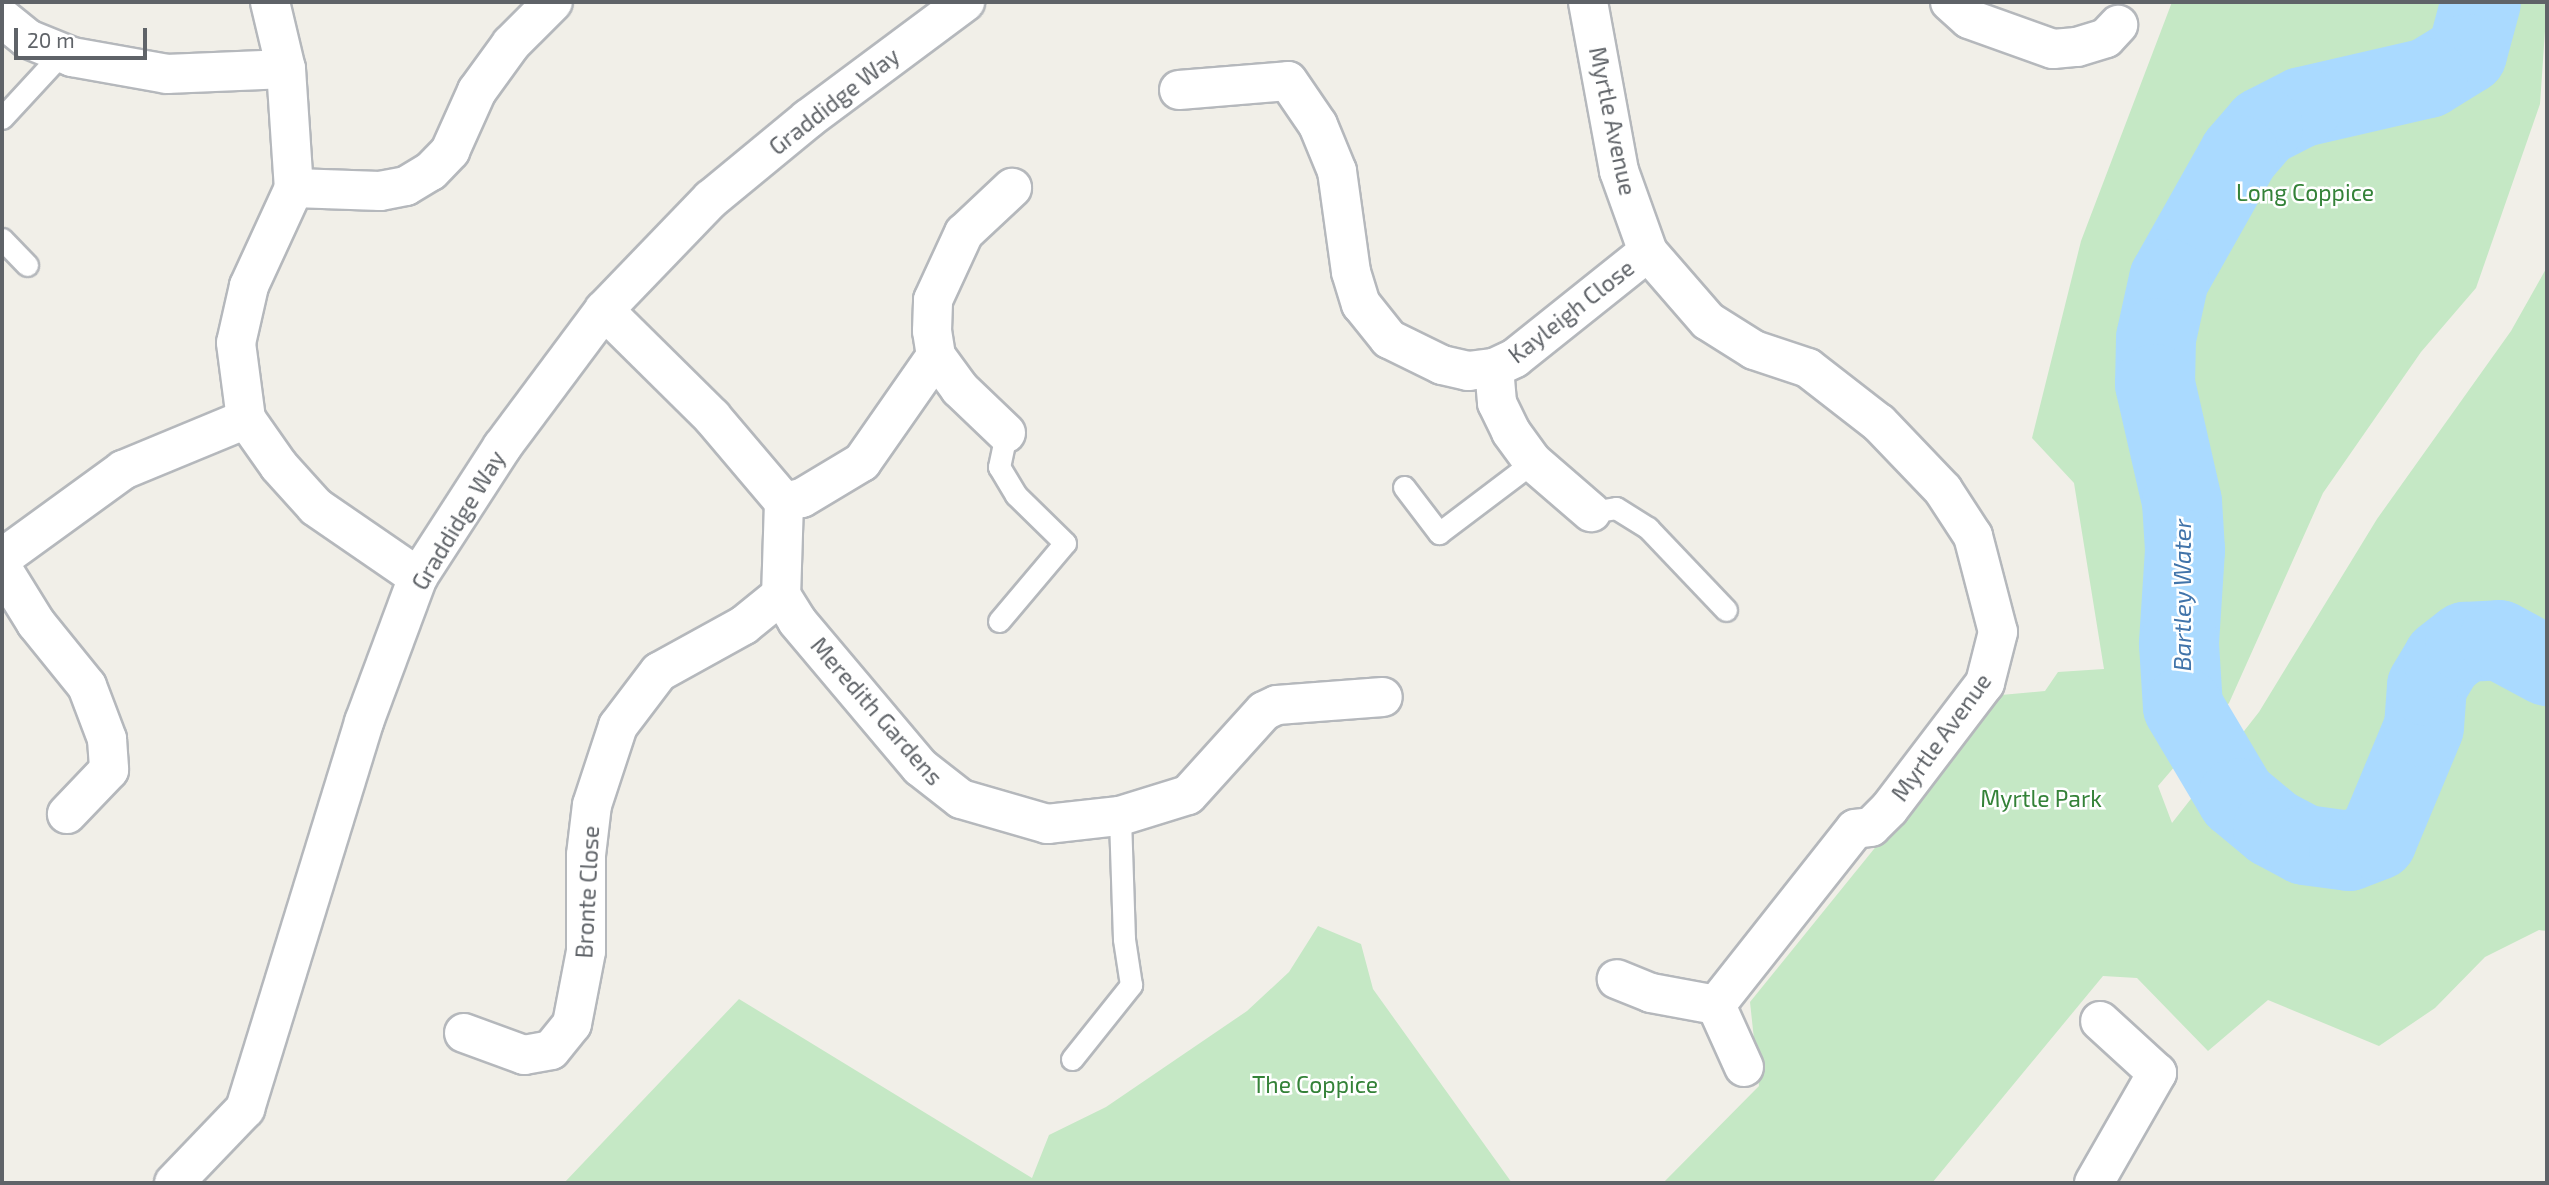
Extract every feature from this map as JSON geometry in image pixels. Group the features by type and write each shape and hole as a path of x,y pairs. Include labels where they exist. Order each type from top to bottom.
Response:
{"street":[{"path":"270,2 286,69 294,188 249,286 236,344 246,419 279,466 316,507 418,577"},
{"path":"294,188 380,191 406,186 431,171 450,151 477,92 511,44 553,2"},
{"name":"Graddidge Way","path":"174,1183 245,1109 364,722 418,577 502,447 604,310 711,199 808,119 965,2"},
{"name":"Myrtle Avenue","path":"1588,2 1619,171 1648,252 1707,321 1754,349 1808,368 1879,423 1943,490 1973,536 1996,611 1995,654 1985,683 1889,808 1871,827 1855,829 1716,1006"},
{"path":"1950,2 1969,19 2053,48 2077,47 2106,38 2118,25"},
{"path":"2,18 27,39 62,53 167,74 286,69"},
{"name":"Kayleigh Close","path":"1179,90 1288,81 1318,125 1337,171 1351,272 1361,304 1381,331 1403,348 1468,371 1494,369 1515,358 1648,252"},
{"path":"1006,433 960,389 936,356 933,300 943,271 964,233 1012,188"},
{"path":"604,310 712,417 784,502 781,595"},
{"path":"784,502 802,498 862,462 936,356"},
{"path":"1494,369 1497,403 1533,462 1591,512"},
{"path":"2,558 124,470 246,419"},
{"path":"2,568 36,623 87,686 107,739 109,770 67,814"},
{"name":"Meredith Gardens","path":"781,595 797,621 945,789 997,813 1047,824 1120,816 1188,795 1264,711 1276,705 1383,697"},
{"name":"Bronte Close","path":"464,1033 524,1055 551,1050 572,1024 586,951 586,855 592,805 618,726 659,671 744,625 781,595"},
{"path":"1617,979 1651,993 1716,1006 1744,1067"},
{"path":"2094,1183 2157,1073 2100,1021"}],"lane":[{"path":"2,118 62,53"},
{"path":"2,239 27,265"},
{"path":"999,621 1065,543 1016,495 999,467 1006,433"},
{"path":"1404,487 1439,533 1533,462"},
{"path":"1591,512 1616,508 1648,528 1726,610"},
{"path":"1072,1059 1131,985 1124,939 1120,816"}],"green space":[{"path":"2172,2 2547,2 2540,104 2476,288 2421,352 2323,493 2229,703 2158,786 2172,823 2259,712 2377,519 2511,331 2547,267 2547,931 2539,930 2485,957 2435,1008 2379,1046 2268,1000 2208,1051 2137,978 2103,976 1932,1183 1663,1183 1759,1086 1750,1002 2001,695 2045,691 2058,672 2104,669 2074,483 2032,438 2081,241"},
{"name":"The Coppice","path":"1318,926 1361,944 1373,989 1512,1183 564,1183 739,999 1032,1178 1049,1135 1106,1107 1247,1011 1289,972"}],"waterway":[{"name":"Bartley Water","path":"2481,2 2467,54 2428,78 2302,107 2263,127 2239,155 2169,279 2156,338 2155,384 2182,502 2185,550 2179,644 2183,707 2237,798 2273,828 2305,845 2349,851 2377,840 2424,727 2427,686 2443,659 2465,642 2499,640 2547,666"}],"park label":[{"name":"Long Coppice","path":"2305,192"},
{"name":"Myrtle Park","path":"2041,798"}]}
